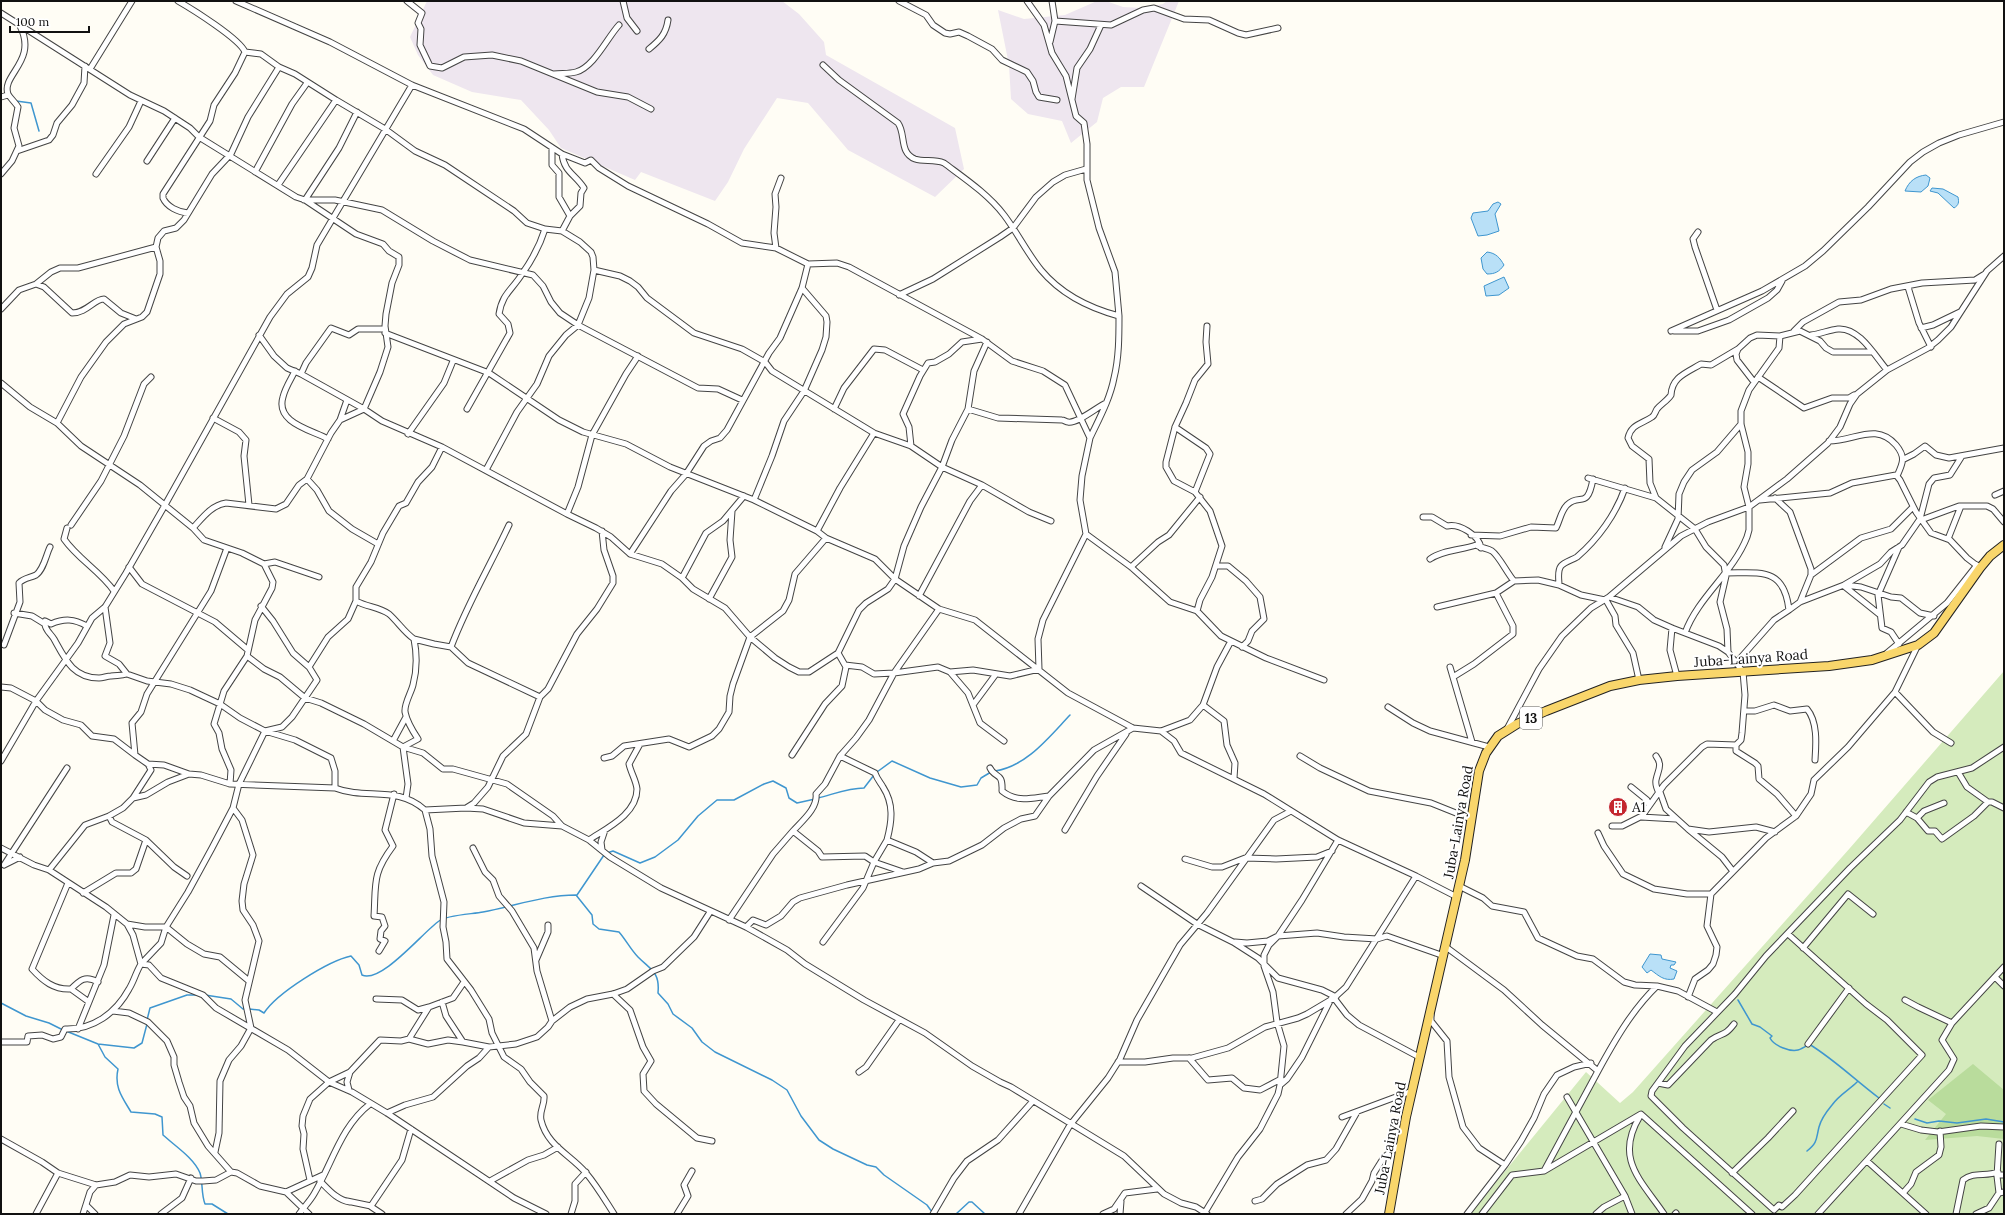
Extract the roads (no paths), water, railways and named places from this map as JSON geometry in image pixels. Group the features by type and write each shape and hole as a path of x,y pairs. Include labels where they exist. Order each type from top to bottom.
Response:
{"main road":[{"name":"Juba-Lainya Road","path":"1389,1214 1400,1145 1465,860 1479,770 1490,747 1498,736 1507,729 1546,711 1610,686 1639,680 1677,676 1830,666 1882,658 1918,645 1934,633 1979,567 2004,545"}],"street":[{"path":"90,69 132,1"},
{"path":"178,1 233,37 243,47 245,52 235,73 216,100 210,121 163,194 163,198 168,205 179,211 188,213"},
{"path":"236,1 330,42 412,85 524,129 562,154 585,163 591,160 599,168 628,186 708,224 742,243 776,248 808,264 837,263 860,272 899,295 982,339 1012,361 1043,371 1065,385 1090,438"},
{"path":"407,1 422,13 418,23 421,28 420,45 430,66 442,68 464,57 492,56 521,61 597,92 628,97 651,109"},
{"path":"623,1 627,18 637,31"},
{"path":"899,1 926,15 933,25 945,33 962,33 992,49 1002,60 1027,72 1033,81 1039,97 1057,100"},
{"path":"1027,1 1044,25 1050,45 1066,76 1076,116 1083,121 1087,144 1087,180 1099,228 1115,272 1119,316 1119,341 1114,378 1106,403 1090,438 1082,476 1080,500 1086,534 1041,625 1038,639 1039,669"},
{"path":"1050,45 1055,21 1052,1"},
{"path":"1055,21 1111,25 1143,10 1154,8 1184,19 1209,20 1246,35 1278,28"},
{"path":"1,13 141,101 164,111 199,137 296,197 305,200 318,198 382,210 433,241 470,260 534,275 539,279 560,313 578,325 698,388 718,389 742,400"},
{"path":"649,50 660,41 666,31 668,20"},
{"path":"1,174 17,151 19,143 14,128 18,107 8,95 8,83 24,56 26,49 20,25"},
{"path":"554,74 578,72 597,56 609,36 618,25"},
{"path":"1072,102 1077,68 1090,49 1101,25"},
{"path":"245,52 262,54 278,67 295,74 307,83 385,129 415,151 445,165 514,211 527,223 544,229 562,231 580,242 591,252 594,257 594,270 589,298 578,325 566,335 549,356 537,384 526,399 498,446 486,470"},
{"path":"823,65 839,80 898,123 902,132 904,147 908,154 915,159 938,160 944,163 987,197 1003,214 1042,271 1060,289 1094,308 1119,316"},
{"path":"17,151 49,140 53,135 57,123 72,105 84,83 85,66"},
{"path":"57,423 81,377 102,347 124,324 147,312 160,274 160,261 156,247 161,234 168,229 176,228 188,213 212,174 229,156 248,117 278,67"},
{"path":"255,172 292,104 307,83"},
{"path":"1,761 36,701 65,661 87,626 105,607 165,505 270,317 287,294 308,277 312,268 317,245 412,85"},
{"path":"1,97 8,95"},
{"path":"278,185 336,100"},
{"path":"96,174 129,127 141,101"},
{"path":"305,200 335,154 357,112"},
{"path":"147,161 175,118"},
{"path":"1782,280 1777,290 1768,298 1729,320 1698,331 1672,331 1782,280 1805,266 1823,251 1868,207 1910,162 1923,152 1939,143 1959,135 2004,122"},
{"path":"552,148 552,165 559,173 559,197 570,216"},
{"path":"562,154 563,164 567,170 581,180 584,188 581,193 580,206 570,216 562,231"},
{"path":"899,295 933,279 1013,228 1029,206 1053,182 1065,175 1086,169"},
{"path":"776,248 774,232 776,207 775,194 781,178"},
{"path":"298,197 334,218 356,234 383,244 389,251 399,257 399,265 392,283 388,300 385,331 388,348 364,409 340,420"},
{"path":"467,409 510,333 508,324 499,314 502,299 523,273 536,252 544,229"},
{"path":"1698,232 1693,239 1717,310"},
{"path":"1,309 18,290 36,284 51,272 60,268 78,268 156,247"},
{"path":"1794,331 1803,322 1839,302 1864,299 1891,289 1928,282 1975,280 2004,256"},
{"path":"630,554 671,491 686,474 704,446 711,441 720,438 727,430 769,353 780,338 802,288 808,264"},
{"path":"594,270 620,276 630,281 638,286 647,298 694,333 742,349 765,362 772,371 874,433 911,446 942,467 982,485 1029,512 1051,521"},
{"path":"1758,377 1804,408 1832,398 1849,398 1857,394 1887,370 1931,346 1950,327 1986,271"},
{"path":"36,284 44,287 72,313 87,309 97,301 104,299 121,312 136,319"},
{"path":"1908,287 1920,328 1931,346"},
{"path":"754,500 772,456 784,421 804,391 822,350 827,322 822,310 802,288"},
{"path":"1920,328 1933,325 1961,311"},
{"path":"1196,611 1216,566 1217,558 1222,546 1214,519 1200,497 1174,480 1166,468 1167,456 1175,427 1195,380 1208,364 1206,342 1207,326"},
{"path":"301,374 306,363 331,328 349,335 358,329 385,331 453,361 488,373 559,420 592,434 626,444 686,474 754,500 817,531 826,538 875,559 895,579 919,596 939,609 975,620 1068,693 1133,728 1161,731 1190,720 1203,705 1217,667 1231,642"},
{"path":"1811,335 1837,329 1848,329 1856,334 1887,370"},
{"path":"1656,498 1650,483 1650,463 1647,456 1628,441 1629,433 1639,423 1652,417 1657,409 1671,396 1670,390 1676,380 1701,364 1711,366 1738,349 1756,335 1780,336 1794,331 1803,331 1820,340 1826,348 1833,352 1871,352"},
{"path":"260,335 274,356 287,368 301,374 364,409 382,421 408,434 442,447 612,537 630,554 638,558 657,561 682,578 692,589 725,608 750,637 775,658 799,672 809,672 838,653 859,610 866,603 888,589 895,579 904,546 921,507 942,467 952,440 968,409 974,370 987,342"},
{"path":"1685,633 1691,617 1726,572 1748,537 1749,507 1744,487 1748,464 1748,452 1741,424 1741,411 1743,401 1754,382 1779,348 1780,336"},
{"path":"911,446 908,427 903,414 923,370 928,363 935,362 949,354 962,342 982,339"},
{"path":"834,409 844,388 874,349 885,350 923,370"},
{"path":"1738,349 1736,354 1737,360 1754,382"},
{"path":"567,514 578,487 592,434 638,356"},
{"path":"408,434 444,383 453,361"},
{"path":"295,371 283,395 283,410 288,418 296,425 328,439"},
{"path":"760,371 772,371"},
{"path":"114,591 101,575 71,548 64,539 69,527 110,465 134,414 144,384 152,377"},
{"path":"1,383 30,407 57,423 81,446 140,485 193,528 204,540 264,564 280,563 319,577"},
{"path":"1507,729 1539,670 1562,636 1592,608 1608,598 1665,548 1695,529 1749,507 1787,479 1829,441 1840,427 1850,404 1857,394"},
{"path":"193,528 204,516 220,504 276,508 282,506 289,500 299,485 308,479 328,439 340,420 347,400"},
{"path":"968,409 1009,419 1062,420 1069,422 1080,419 1091,410 1106,403"},
{"path":"213,418 239,432 246,440 244,456 247,473 248,505"},
{"path":"1665,548 1677,522 1680,490 1689,474 1719,450 1741,424"},
{"path":"1175,427 1206,448 1210,454 1194,492"},
{"path":"817,531 840,488 874,433"},
{"path":"1829,441 1848,439 1869,433 1884,434 1900,450 1904,459"},
{"path":"1882,658 1934,616 1979,567 1948,540 1931,533 1921,519 1897,476 1904,459 1925,446 1939,456 1962,456 2004,448"},
{"path":"309,667 328,637 348,619 356,601 356,587 371,562 378,544 400,506 406,503 418,482 432,467 442,447"},
{"path":"1899,644 1890,631 1882,628 1877,599 1878,593 1899,547 1921,519 1929,484 1934,478 1950,475 1962,456"},
{"path":"1759,500 1830,493 1852,483 1894,475 1897,476"},
{"path":"308,479 317,490 329,511 352,529 378,544"},
{"path":"1471,535 1500,536 1530,527 1556,528 1566,506 1573,501 1581,501 1590,494 1591,479 1656,498 1695,529 1706,547 1721,561 1726,572 1720,602 1727,629 1728,652"},
{"path":"919,596 970,502 982,485"},
{"path":"1559,585 1559,571 1561,565 1576,558 1600,532 1618,507 1625,488"},
{"path":"1995,495 2004,491"},
{"path":"682,578 706,533 723,521 744,496"},
{"path":"1131,566 1158,542 1169,535 1200,497"},
{"path":"1775,498 1790,512 1810,565 1811,574 1800,602"},
{"path":"1921,519 1961,506 1990,507 2004,522"},
{"path":"1948,540 1961,506"},
{"path":"1811,574 1861,538 1891,529 1913,507"},
{"path":"709,599 732,557 730,540 732,511"},
{"path":"1423,517 1432,517 1447,526 1454,525 1480,542 1481,548"},
{"path":"452,646 464,613 473,600 483,576 492,562 509,525"},
{"path":"466,808 474,803 491,781 503,756 526,734 540,697 548,689 577,634 597,609 613,583 613,576 604,550 602,532"},
{"path":"1086,534 1131,566 1170,602 1196,611 1221,636 1288,668 1324,680"},
{"path":"604,758 612,756 624,746 672,739 689,747 716,733 729,712 731,690 750,637 783,611 789,600 795,574 826,538"},
{"path":"1430,559 1436,555 1463,550 1476,545 1490,550 1497,556 1504,569 1514,580"},
{"path":"4,645 14,613 20,602 20,583 28,577 36,574 44,563 50,547"},
{"path":"1736,662 1774,620 1800,602 1844,586 1875,567 1891,552 1899,547"},
{"path":"135,755 132,722 141,712 147,694 198,613 210,591 227,548"},
{"path":"230,784 231,770 222,749 219,733 214,724 224,691 247,656 255,620 261,606 270,592 273,582 264,564"},
{"path":"1216,566 1225,565 1240,574 1261,601 1264,619 1252,631 1242,647"},
{"path":"129,567 142,584 215,622 248,650"},
{"path":"1726,572 1770,575 1780,583 1787,593 1789,610"},
{"path":"1437,607 1496,593 1514,580 1538,580 1559,585 1581,595 1608,598 1638,607 1654,620 1719,646 1728,652 1743,672 1745,695 1744,711 1741,740 1736,745 1736,751 1758,766 1759,779 1777,794 1796,816"},
{"path":"1844,586 1855,586 1891,597 1901,598 1920,613 1934,616"},
{"path":"1844,586 1879,614"},
{"path":"1453,677 1474,664 1512,634 1514,626 1496,593"},
{"path":"1608,598 1615,616 1616,625 1633,653 1639,680"},
{"path":"356,601 364,606 376,608 390,615 404,631 414,639 434,644 452,646 468,663 540,697"},
{"path":"1,1042 27,1042 28,1036 42,1035 53,1039 61,1037 65,1029 78,1029 97,1021 113,1011 130,989 141,964 161,943 166,927 188,892 233,808 239,784 265,732 282,727 317,680 309,667 293,653 274,621 261,606"},
{"path":"105,607 110,643 105,656 119,664 127,674 154,683 171,684 190,690 220,704 240,718 265,732 295,740 331,758 335,771 335,788"},
{"path":"729,920 773,854 812,809 816,799 816,794 825,784 840,756 869,720 894,673 939,609"},
{"path":"14,613 32,616 45,624 45,627 54,639 65,661 78,673 89,677 120,676 127,674"},
{"path":"45,621 51,624 62,619 70,619 87,626"},
{"path":"1672,628 1670,650 1677,676"},
{"path":"403,747 418,739 408,724 404,710 413,685 416,665 417,651 414,639"},
{"path":"1688,997 1695,979 1708,970 1713,964 1716,955 1717,947 1707,926 1711,894 1747,856 1796,816 1811,794 1814,780 1848,747 1895,692 1918,645"},
{"path":"792,756 825,704 842,686 846,672 846,665 838,653"},
{"path":"247,656 264,669 280,677 305,698 322,704 403,747 423,753 443,769 453,769 491,781 507,784 552,816 562,826 589,840 610,857 661,888 710,912 746,927 787,950 805,964 899,1020 925,1033 972,1066 1124,1156 1157,1189 1176,1201 1196,1207 1205,1214 1238,1157 1260,1129 1278,1094 1284,1046 1273,992 1264,966 1260,960 1233,942 1197,924 1141,886"},
{"path":"846,665 862,667 874,674 938,667 950,672 968,693 980,724 1004,741"},
{"path":"1450,667 1472,742"},
{"path":"950,672 967,670 1010,676 1039,669"},
{"path":"973,705 996,674"},
{"path":"1,687 10,688 36,701 53,715 81,725 92,736 114,738 148,764 151,770 133,798 123,808 109,816 90,822 81,828 62,856 49,870"},
{"path":"1895,692 1933,732 1951,743"},
{"path":"1203,705 1224,721 1227,745 1235,763 1234,778"},
{"path":"1744,711 1755,711 1774,705 1790,711 1807,709 1813,725 1816,742 1815,760"},
{"path":"1388,707 1412,723 1430,731 1490,747"},
{"path":"393,741 406,716"},
{"path":"746,927 753,920 766,925 781,916 793,902 800,898 847,884 866,882 919,869 933,863 950,861 962,856 982,845 1004,828 1021,819 1035,816 1049,796 1094,750 1127,733 1133,728"},
{"path":"1161,731 1174,740 1181,753 1264,794 1338,840 1416,876 1457,897"},
{"path":"1065,830 1097,776 1127,733"},
{"path":"589,840 619,821 626,813 636,795 636,782 629,764 640,744"},
{"path":"1641,817 1664,785 1702,747 1707,744 1736,745"},
{"path":"403,747 408,784 406,798"},
{"path":"1788,934 1802,948 1887,1020 1922,1055 1795,1195 1782,1207 1779,1205 1774,1210 1732,1173 1651,1096 1658,1083 1685,1046 1788,934 1850,868 1888,832 1906,812 1929,782 1937,777 1972,768 2004,747"},
{"path":"823,942 866,882 874,862 887,840 891,825 891,802 875,774 840,756"},
{"path":"1300,756 1320,768 1369,791 1431,803 1471,819"},
{"path":"1656,756 1660,761 1656,781 1666,809 1722,857 1732,870"},
{"path":"148,764 164,765 189,774 201,775 230,784 335,788 360,793 394,794 418,804 425,810 428,818 432,856 444,902 443,927 447,959 471,990 489,1019 492,1033 504,1057 521,1069 530,1082 544,1096 544,1102 540,1113 546,1132 558,1147 586,1172 614,1214"},
{"path":"3,866 13,853 67,768"},
{"path":"990,768 991,772 1000,777 1002,791 1010,798 1021,799 1049,796"},
{"path":"1958,772 1967,787 1988,802 1992,802 2004,808"},
{"path":"133,798 146,795 168,782 189,774"},
{"path":"1631,787 1647,800 1649,805"},
{"path":"379,951 385,940 380,939 381,931 385,926 382,917 374,916 375,888 379,868 393,846 385,830 394,794"},
{"path":"1906,812 1917,818 1928,831 1935,832 1942,840 1974,816 1988,802"},
{"path":"1917,818 1924,811 1944,803"},
{"path":"215,1152 219,1126 220,1081 229,1060 241,1046 251,1028 246,1000 259,941 253,925 243,910 244,884 252,855 242,820 233,808"},
{"path":"425,810 466,808 483,809 524,823 562,826"},
{"path":"1019,1214 1070,1124 1118,1062 1137,1020 1180,945 1274,820 1291,811"},
{"path":"109,816 112,822 146,840 174,867 187,876"},
{"path":"1612,826 1622,826 1641,817 1676,819"},
{"path":"1688,829 1709,832 1756,827 1775,832"},
{"path":"602,850 601,842 605,829"},
{"path":"793,831 818,851 822,857 864,856 874,862 904,872"},
{"path":"1598,834 1604,846 1624,874 1654,889 1687,894 1711,894"},
{"path":"83,893 116,873 131,872 136,869 146,840"},
{"path":"887,840 916,852 933,863"},
{"path":"1264,966 1265,952 1278,936 1302,900 1338,840"},
{"path":"1,848 34,865 49,870 106,907 127,924 133,934 141,964"},
{"path":"473,848 485,872 493,880 499,896 512,911 533,946 535,961 552,1021"},
{"path":"1185,859 1212,867 1222,867 1245,858 1276,859 1317,857 1332,851"},
{"path":"3,866 20,857"},
{"path":"1118,1062 1145,1062 1172,1058 1189,1058 1228,1048 1264,1027 1278,1022 1298,1018 1334,998 1346,987 1416,876"},
{"path":"68,883 32,969 39,978 56,988 71,989 89,1002"},
{"path":"1459,886 1483,898 1492,906 1524,912 1538,938 1570,953 1593,960 1624,982 1635,985 1669,988 1717,1012"},
{"path":"1802,948 1848,894 1873,914"},
{"path":"310,1180 303,1149 303,1116 310,1099 329,1082 350,1072 380,1040 401,1041 409,1039 428,1044 448,1040 489,1047 516,1044 537,1037 552,1021 570,1008 587,999 613,994 626,988 653,971 664,967 694,937 710,912"},
{"path":"78,1029 104,965 114,915"},
{"path":"127,924 145,927 166,927 187,944 204,954 220,957 249,981"},
{"path":"535,961 548,932 548,925"},
{"path":"1233,942 1247,943 1265,941 1278,936 1317,933 1344,937 1377,939 1387,936 1444,956"},
{"path":"1446,947 1504,990 1542,1025 1598,1070"},
{"path":"141,964 148,965 161,978 203,995 216,1008 288,1050 329,1082 348,1090 370,1104 387,1112 514,1198 546,1214"},
{"path":"1264,966 1278,978 1322,990 1334,998 1347,1015 1358,1025 1419,1057"},
{"path":"1818,1214 1901,1124 1953,1064 1952,1054 1942,1040 1952,1023 2004,967"},
{"path":"71,989 82,978 90,977 98,982"},
{"path":"1995,977 2004,986"},
{"path":"376,998 402,1000 418,1010 457,995 464,982"},
{"path":"1544,1171 1598,1070 1630,1017 1643,1000 1657,986"},
{"path":"1808,1044 1849,988"},
{"path":"613,994 630,1010 643,1048 651,1061 643,1074 644,1091 656,1104 697,1138 712,1141"},
{"path":"1280,1085 1287,1080 1302,1057 1308,1042 1334,998"},
{"path":"1905,1000 1952,1023"},
{"path":"442,1002 446,1016 463,1042"},
{"path":"409,1039 429,1007"},
{"path":"1431,1009 1431,1021 1447,1041 1449,1078 1463,1127 1479,1148 1505,1166"},
{"path":"113,1011 127,1012 148,1022 157,1029 171,1047 178,1082 184,1097 190,1106 194,1123 208,1146 215,1152 224,1165 231,1172 237,1173 260,1186 286,1192 302,1209 309,1214"},
{"path":"859,1072 866,1066 899,1020"},
{"path":"1658,1083 1668,1085 1711,1040 1717,1036 1724,1035 1734,1024"},
{"path":"387,1112 433,1097 479,1058 489,1047"},
{"path":"1189,1058 1192,1064 1200,1068 1204,1078 1210,1081 1230,1078 1235,1080 1244,1088 1260,1090 1281,1079"},
{"path":"1467,1214 1505,1166 1534,1118 1544,1094 1557,1075 1574,1067 1591,1063"},
{"path":"348,1090 347,1082 350,1072"},
{"path":"1342,1117 1412,1091"},
{"path":"1568,1097 1625,1196 1632,1214"},
{"path":"933,1214 954,1178 967,1161 998,1140 1033,1101"},
{"path":"299,1214 310,1200 344,1133 363,1109 370,1104"},
{"path":"1732,1173 1793,1111"},
{"path":"1255,1201 1262,1199 1277,1184 1307,1165 1324,1161 1336,1149 1357,1112"},
{"path":"1482,1214 1512,1175 1544,1171 1641,1114"},
{"path":"1641,1114 1750,1213"},
{"path":"1641,1114 1631,1135 1630,1161 1645,1189 1664,1214"},
{"path":"1901,1124 1920,1130 1940,1131 1981,1126 2004,1127"},
{"path":"371,1206 402,1160 411,1129"},
{"path":"1903,1193 1911,1184 1916,1172 1939,1155 1941,1147 1940,1131"},
{"path":"1,1139 42,1162 58,1173 96,1185 115,1182 130,1175 149,1177 176,1174 193,1180 203,1181 216,1180 231,1172"},
{"path":"1976,1214 1989,1208 2002,1193 1998,1174 1999,1144"},
{"path":"1346,1214 1362,1199 1384,1156 1400,1145"},
{"path":"490,1181 528,1160 544,1155 558,1147"},
{"path":"1867,1161 1926,1214"},
{"path":"677,1214 688,1196 684,1185 692,1171"},
{"path":"571,1214 575,1201 575,1184 586,1172"},
{"path":"36,1214 58,1173"},
{"path":"286,1192 323,1175"},
{"path":"1956,1214 1964,1180 1971,1175 2004,1175"},
{"path":"161,1214 182,1198 193,1180"},
{"path":"320,1181 329,1191 344,1201 371,1206"},
{"path":"87,1183 90,1192"},
{"path":"83,1214 90,1192 96,1185"},
{"path":"1103,1214 1114,1209 1128,1192 1145,1192 1157,1189"},
{"path":"1596,1214 1604,1207 1625,1196"},
{"path":"347,1201 371,1206 382,1214"},
{"path":"1120,1214 1121,1201"},
{"path":"86,1205 96,1214"}],"water":[{"path":"1926,175 1930,178 1928,186 1921,192 1905,191 1913,180"},
{"path":"1932,188 1943,189 1958,197 1958,205 1954,208 1938,193 1930,191"},
{"path":"1498,202 1501,204 1495,214 1499,231 1478,236 1471,218 1473,213 1488,211 1493,204"},
{"path":"1487,252 1493,253 1497,256 1504,265 1495,273 1487,274 1483,269 1481,258"},
{"path":"1504,277 1509,288 1499,295 1486,296 1484,286"},
{"path":"1650,954 1661,955 1662,959 1676,962 1674,965 1671,965 1670,968 1677,971 1674,979 1664,979 1651,970 1647,973 1642,967"}],"waterway":[{"path":"16,101 31,103 39,131"},
{"path":"995,771 1007,768 1027,757 1037,749 1070,715"},
{"path":"877,772 892,761 930,778 961,787 977,785 981,778 991,772"},
{"path":"818,798 847,790 864,788 874,775"},
{"path":"607,853 613,851 640,863 655,857 678,840 698,816 717,800 734,800 764,784 773,781 786,788 789,798 797,803 815,799"},
{"path":"577,895 604,855"},
{"path":"249,1009 259,1010 264,1013 291,987 330,964 351,956 359,965 362,975 370,976 380,972 402,956 442,919 552,897 576,895 592,915 593,924 599,929 619,932 635,954 654,972 658,980 658,993 668,1004 673,1014 692,1028 702,1042 715,1052 772,1080 787,1090 801,1116 819,1140 833,1149 867,1165 876,1167 884,1175 927,1205 932,1212"},
{"path":"147,1020 150,1008 187,995 198,995"},
{"path":"205,995 231,999 243,1009 246,1009"},
{"path":"1738,1000 1752,1024 1760,1027 1772,1036 1770,1038 1775,1044 1782,1048 1791,1050 1798,1050 1809,1044 1836,1063 1879,1098"},
{"path":"1,1003 26,1016 49,1023 63,1030"},
{"path":"66,1031 98,1044 134,1048 142,1043 147,1024"},
{"path":"98,1044 105,1057 118,1069 118,1087 131,1112 155,1114 162,1117 163,1135 189,1157 200,1173 205,1204 212,1204 228,1214"},
{"path":"1807,1151 1815,1143 1820,1124 1826,1112 1838,1098 1857,1082"},
{"path":"1884,1104 1890,1108"},
{"path":"1915,1119 1927,1123 1939,1121 1957,1123 1986,1119 2004,1122"},
{"path":"956,1214 969,1202 972,1202 985,1214"}],"place":[{"name":"A1","path":"1618,807"}]}
